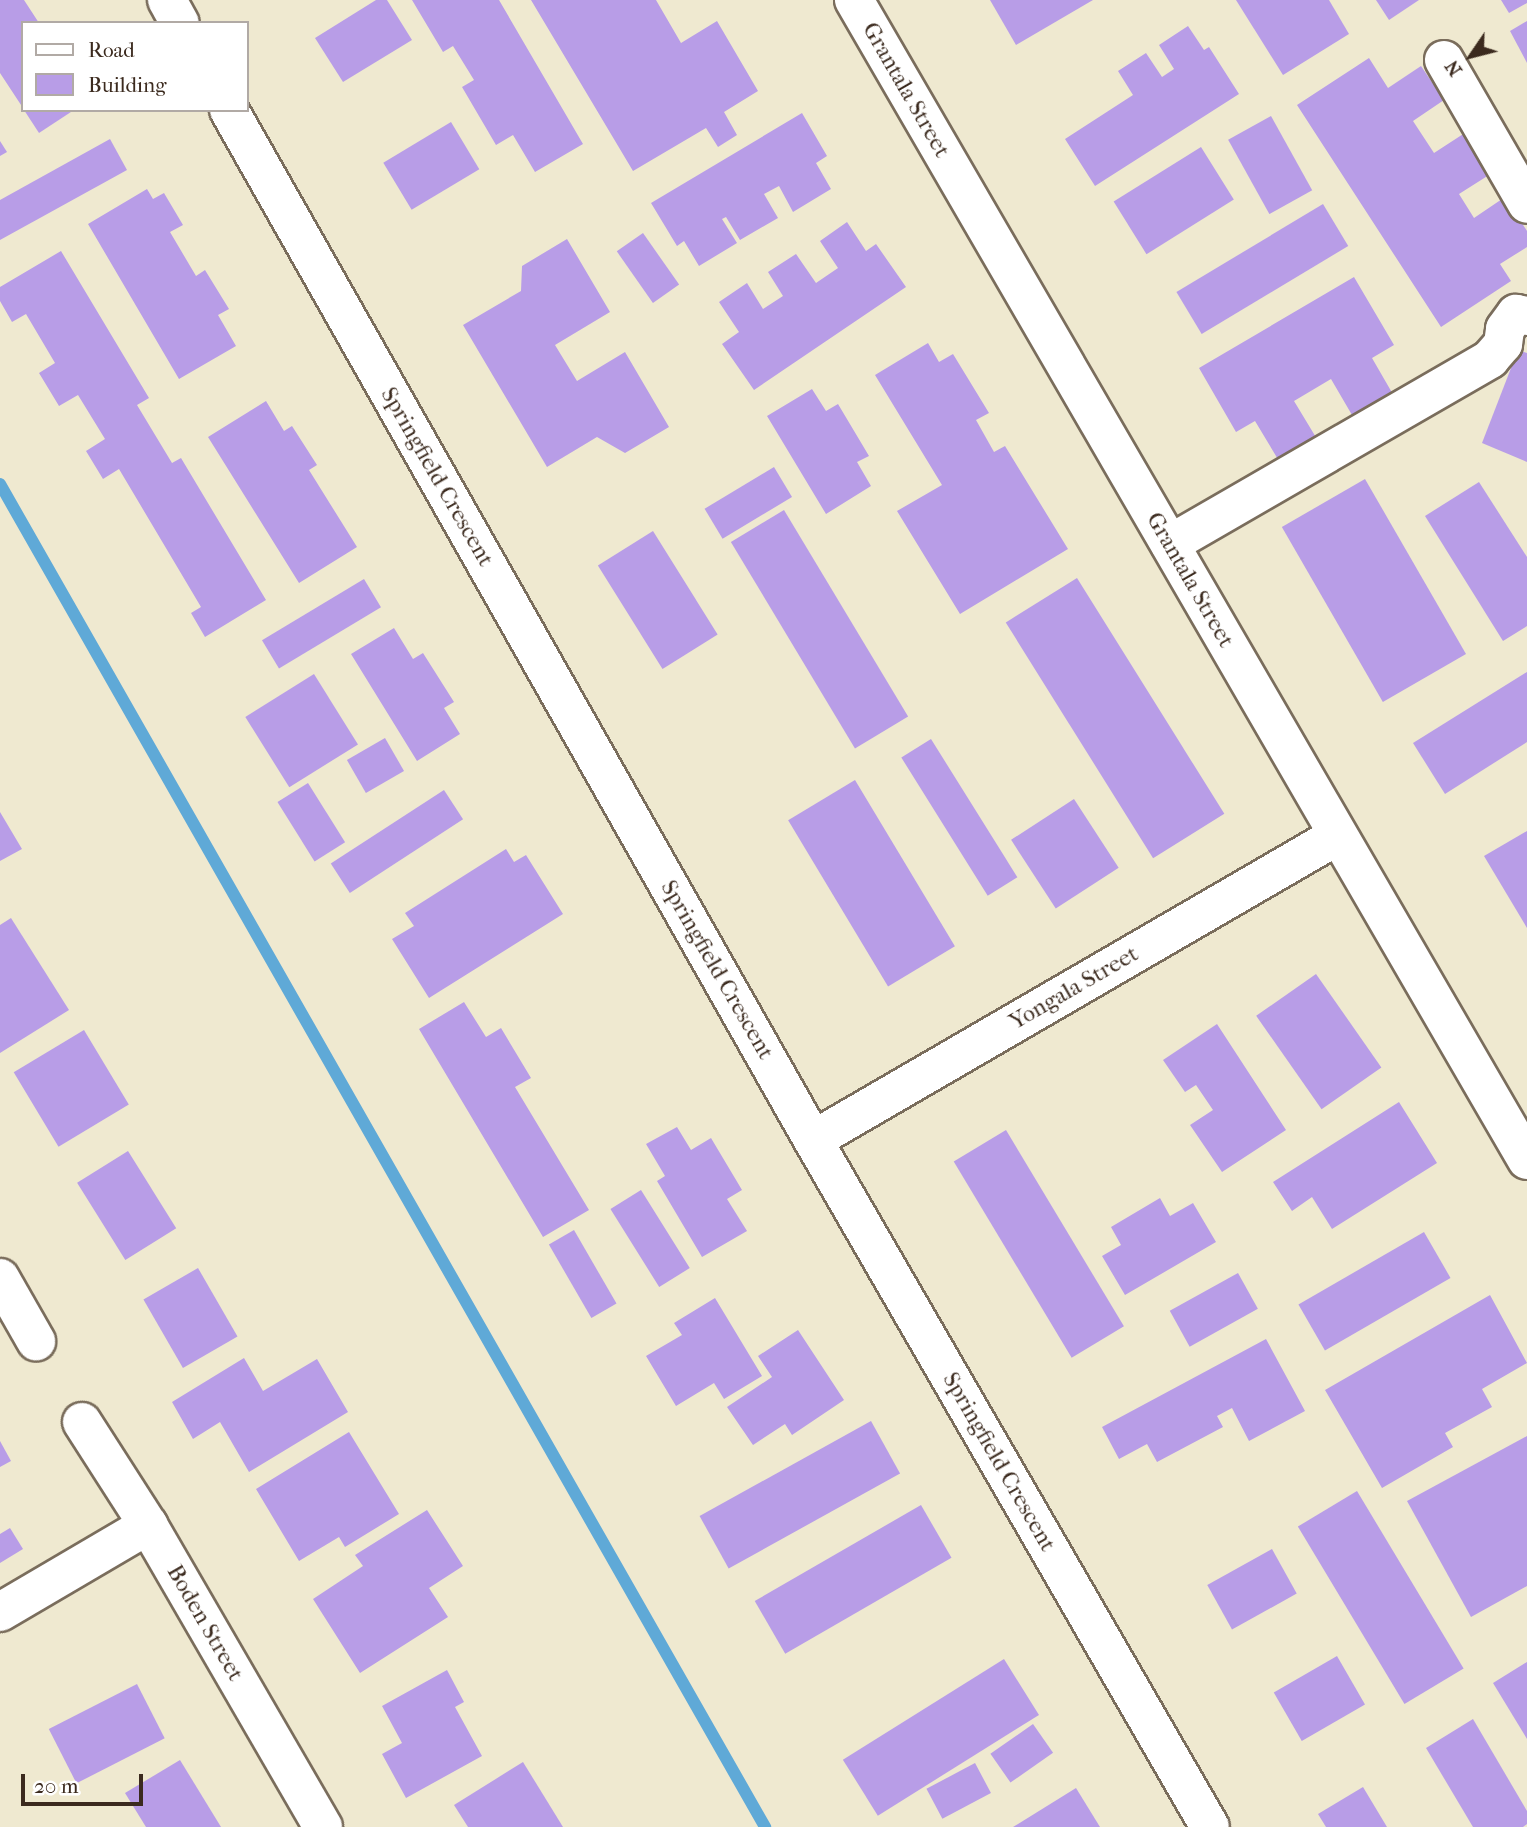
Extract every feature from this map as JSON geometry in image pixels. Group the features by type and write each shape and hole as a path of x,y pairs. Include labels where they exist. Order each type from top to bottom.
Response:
{"street":[{"path":"167,0 179,21"},
{"name":"Grantala Street","path":"854,0 1170,544 1335,837 1527,1160"},
{"path":"1444,60 1527,204"},
{"name":"Springfield Crescent","path":"230,112 813,1140 1210,1827"},
{"path":"1170,544 1490,359 1503,344 1505,329 1516,314 1527,316"},
{"name":"Yongala Street","path":"813,1140 1335,837"},
{"path":"0,1278 36,1341"},
{"name":"Boden Street","path":"82,1422 148,1525 323,1827"},
{"path":"0,1612 148,1525"}],"building":[{"path":"0,0 24,0 38,21 21,21 21,105 0,73"},
{"path":"376,0 387,0 412,40 343,82 315,38"},
{"path":"412,0 499,0 583,144 535,172 513,135 496,145 462,87 474,80 453,46 443,52"},
{"path":"531,0 656,0 681,43 717,21 758,91 724,112 737,135 718,147 706,128 633,171"},
{"path":"990,0 1093,0 1016,45"},
{"path":"1236,0 1329,0 1349,34 1283,75"},
{"path":"1376,0 1419,0 1389,20"},
{"path":"1501,0 1527,0 1527,3 1509,13"},
{"path":"1527,21 1527,63 1510,31"},
{"path":"1188,26 1204,50 1209,47 1239,94 1095,186 1065,139 1133,95 1118,71 1146,53 1162,77 1174,69 1159,45"},
{"path":"1369,58 1388,88 1421,66 1444,100 1413,121 1434,153 1474,127 1500,168 1459,194 1474,218 1505,197 1527,231 1527,247 1500,264 1511,281 1441,327 1297,105"},
{"path":"25,112 71,112 39,133"},
{"path":"802,113 827,156 816,163 831,189 793,212 779,186 764,194 778,218 740,240 726,217 722,219 737,243 699,266 684,241 677,246 651,203"},
{"path":"1271,116 1312,190 1269,214 1228,140"},
{"path":"451,122 479,169 412,210 383,163"},
{"path":"110,139 127,170 0,240 0,200"},
{"path":"0,141 7,152 0,156"},
{"path":"1201,147 1234,200 1147,254 1114,202"},
{"path":"147,189 153,199 164,193 183,225 170,232 196,276 205,270 229,309 218,315 236,346 179,379 88,224"},
{"path":"1323,204 1348,246 1202,334 1176,292"},
{"path":"847,222 866,251 876,244 906,287 754,390 722,344 739,332 719,302 747,283 763,309 783,296 768,272 796,254 816,283 838,268 820,241"},
{"path":"643,233 679,285 653,303 617,251"},
{"path":"567,239 610,312 555,345 577,381 625,352 669,427 625,453 597,437 547,467 463,325 521,291 522,266"},
{"path":"61,251 149,398 137,405 172,463 181,458 266,600 205,637 191,613 201,607 119,469 103,479 86,451 105,439 78,395 59,406 39,373 55,363 26,314 12,322 0,301 0,287"},
{"path":"1354,277 1394,345 1372,358 1398,403 1359,427 1331,379 1294,401 1320,444 1282,466 1255,421 1236,432 1199,368"},
{"path":"928,343 939,362 953,354 989,413 976,420 994,452 1005,446 1068,549 960,614 897,511 942,485 875,375"},
{"path":"1518,350 1527,353 1527,462 1482,443"},
{"path":"812,389 826,411 838,404 869,456 857,462 871,486 826,514 767,416"},
{"path":"266,401 284,431 292,426 317,465 309,470 357,547 299,583 208,437"},
{"path":"774,467 792,497 723,539 705,509"},
{"path":"1365,479 1466,654 1383,702 1282,527"},
{"path":"1479,482 1527,557 1527,626 1503,641 1425,516"},
{"path":"784,510 908,717 855,749 731,542"},
{"path":"653,531 718,634 663,669 598,565"},
{"path":"1077,578 1224,814 1153,858 1006,623"},
{"path":"364,579 381,607 279,669 262,640"},
{"path":"394,628 413,659 423,653 454,702 444,708 460,734 417,761 351,654"},
{"path":"1527,672 1527,742 1445,794 1413,743"},
{"path":"314,674 358,744 289,787 245,717"},
{"path":"385,738 404,771 366,793 347,760"},
{"path":"931,739 1017,877 988,896 901,758"},
{"path":"855,780 955,946 888,986 788,820"},
{"path":"308,783 345,842 315,861 277,802"},
{"path":"444,790 463,819 350,893 331,864"},
{"path":"1074,799 1119,868 1056,909 1011,840"},
{"path":"0,812 22,849 0,861"},
{"path":"1527,831 1527,928 1484,856"},
{"path":"506,849 514,862 526,855 563,914 429,998 392,939 414,926 405,913"},
{"path":"11,918 69,1010 0,1053 0,925"},
{"path":"1316,974 1381,1067 1322,1109 1256,1016"},
{"path":"464,1002 486,1037 501,1028 531,1078 515,1087 589,1210 543,1237 419,1029"},
{"path":"1217,1024 1286,1130 1222,1172 1190,1125 1213,1110 1196,1085 1185,1092 1163,1060"},
{"path":"84,1030 129,1105 59,1147 14,1072"},
{"path":"1399,1102 1437,1163 1332,1229 1312,1197 1292,1211 1273,1182"},
{"path":"677,1127 691,1150 711,1138 742,1190 727,1199 747,1231 702,1257 657,1181 665,1176 646,1144"},
{"path":"1006,1130 1124,1326 1072,1358 954,1161"},
{"path":"128,1151 176,1228 125,1260 77,1183"},
{"path":"641,1190 690,1268 659,1287 610,1209"},
{"path":"1160,1198 1170,1216 1193,1203 1216,1242 1125,1295 1102,1256 1121,1245 1111,1227"},
{"path":"574,1230 616,1304 591,1318 549,1244"},
{"path":"1424,1232 1450,1278 1325,1350 1298,1304"},
{"path":"198,1268 238,1336 183,1368 143,1300"},
{"path":"1238,1273 1258,1309 1190,1347 1170,1311"},
{"path":"1490,1295 1527,1363 1482,1389 1492,1407 1445,1433 1453,1447 1382,1488 1325,1390"},
{"path":"715,1298 762,1376 724,1399 714,1383 676,1406 646,1356 682,1335 674,1323"},
{"path":"798,1330 844,1400 792,1435 785,1424 753,1445 727,1407 772,1377 758,1356"},
{"path":"1266,1339 1305,1411 1249,1441 1232,1408 1217,1416 1223,1427 1157,1462 1147,1444 1119,1459 1102,1427"},
{"path":"244,1358 263,1391 317,1359 348,1412 249,1472 220,1422 193,1439 172,1402"},
{"path":"871,1421 900,1473 729,1568 700,1516"},
{"path":"349,1432 399,1514 345,1547 339,1537 299,1561 256,1489"},
{"path":"1527,1436 1527,1586 1471,1617 1407,1501"},
{"path":"0,1441 11,1461 0,1467"},
{"path":"1357,1491 1464,1668 1404,1704 1298,1527"},
{"path":"921,1505 952,1558 785,1654 755,1601"},
{"path":"427,1510 463,1566 429,1588 448,1617 360,1673 313,1599 363,1566 355,1555"},
{"path":"10,1528 23,1549 0,1563 0,1534"},
{"path":"1272,1549 1297,1594 1232,1629 1207,1585"},
{"path":"1337,1656 1365,1704 1302,1741 1274,1692"},
{"path":"1004,1659 1039,1715 878,1816 843,1760"},
{"path":"1527,1662 1527,1739 1493,1683"},
{"path":"447,1670 464,1702 455,1707 482,1756 406,1798 382,1754 402,1743 382,1706"},
{"path":"137,1684 165,1738 76,1783 49,1729"},
{"path":"1473,1719 1527,1811 1527,1824 1523,1827 1473,1827 1426,1748"},
{"path":"1033,1724 1053,1753 1010,1782 990,1754"},
{"path":"180,1760 221,1827 146,1827 125,1793"},
{"path":"523,1762 563,1827 468,1827 454,1805"},
{"path":"975,1763 991,1793 942,1819 926,1789"},
{"path":"1363,1787 1387,1827 1326,1827 1318,1814"},
{"path":"1076,1788 1100,1827 1013,1827"}],"waterway":[{"path":"0,484 765,1827"}]}
